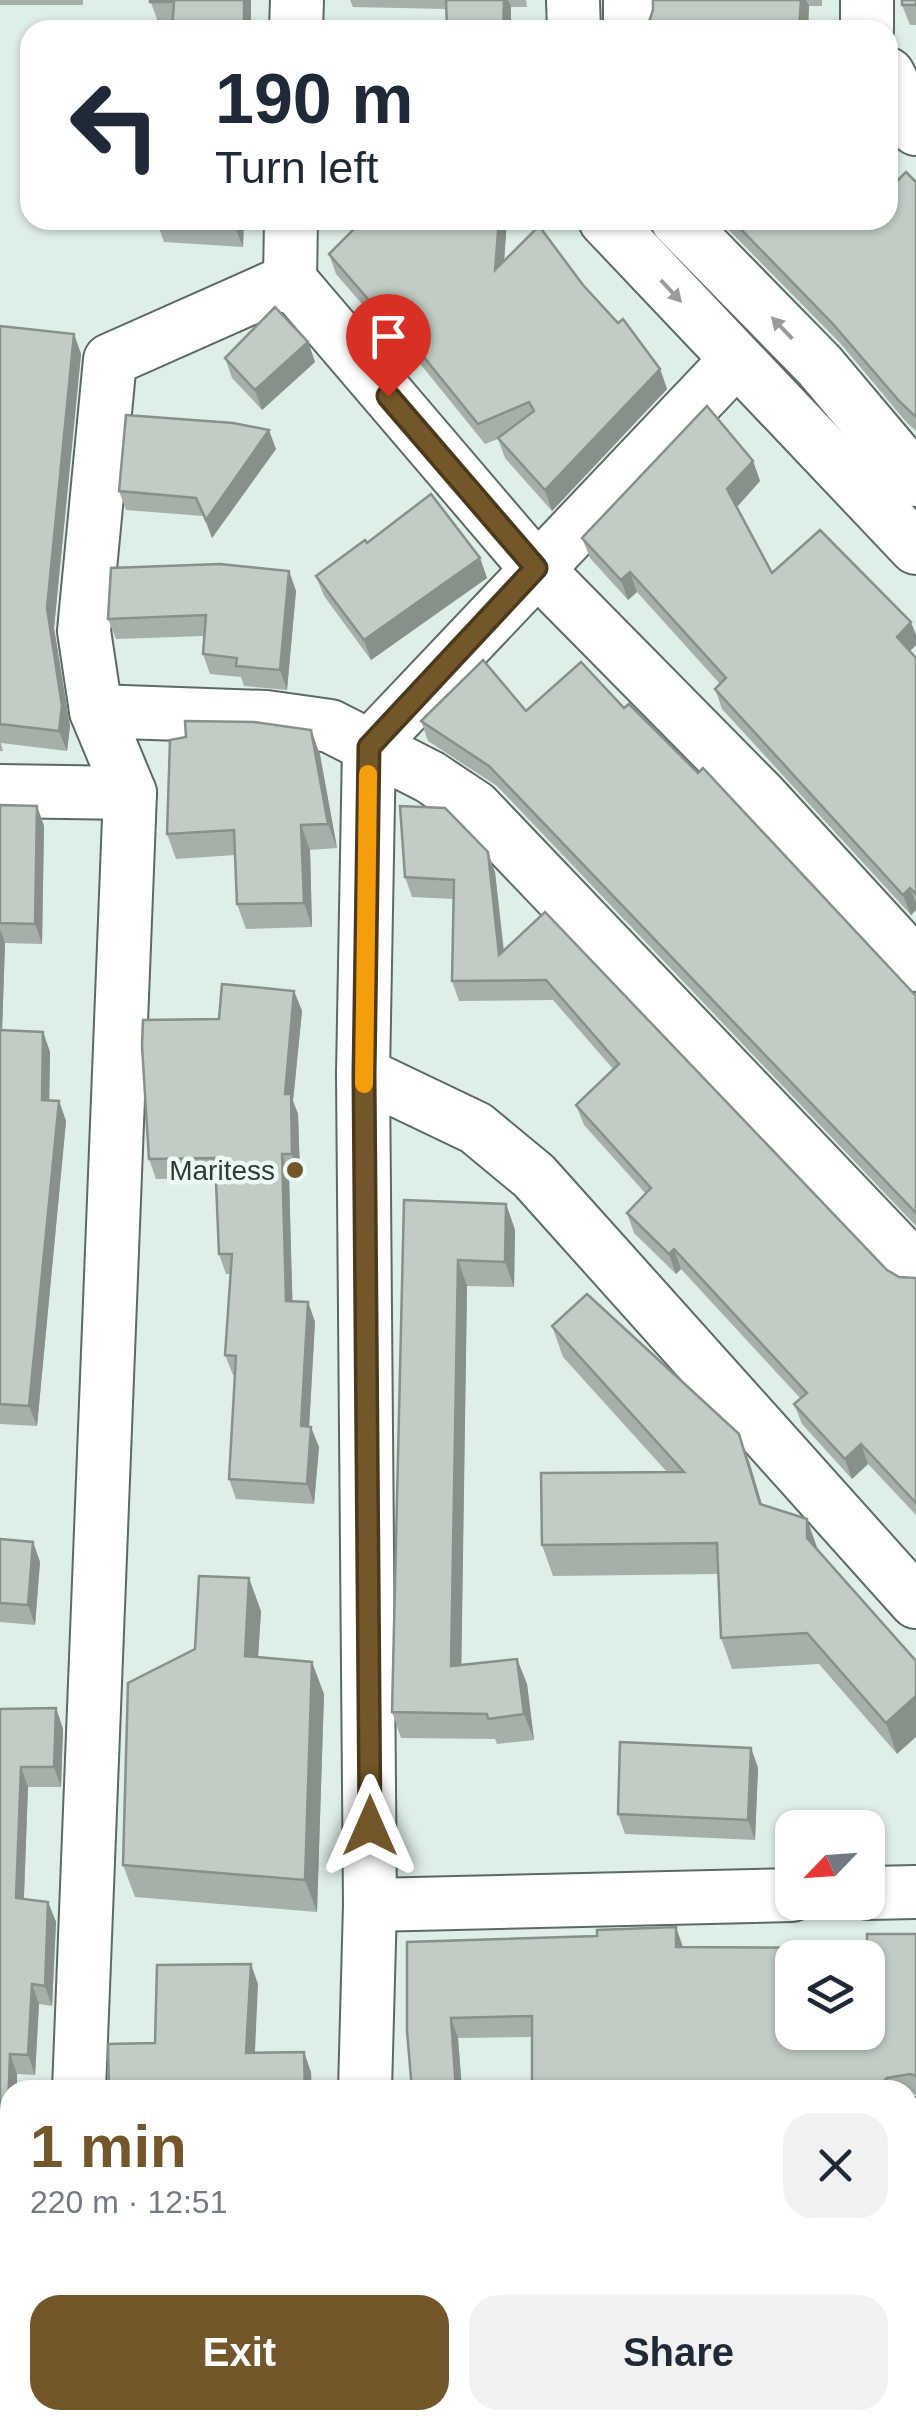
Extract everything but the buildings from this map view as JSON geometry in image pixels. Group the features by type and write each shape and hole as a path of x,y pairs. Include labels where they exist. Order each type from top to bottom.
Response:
{"street":[{"path":"898,94 916,129"},
{"path":"292,230 290,280 536,568 761,796 916,966"},
{"path":"613,230 916,548"},
{"path":"687,230 830,379 916,480"},
{"path":"79,2080 130,793 96,711 84,631 110,360 290,280"},
{"path":"365,2080 370,1905 364,1074 369,747 736,360"},
{"path":"792,418 830,379"},
{"path":"96,711 266,717 330,726 430,777 475,807 916,1269"},
{"path":"0,792 130,793"},
{"path":"364,1074 476,1128 534,1176 916,1602"},
{"path":"885,1893 916,1892"},
{"path":"370,1905 775,1895"}],"slow traffic":[{"path":"364,1084 368,774"}],"place":[{"name":"Maritess","path":"295,1170"}],"route":[{"path":"370,1826 364,1074 369,747 536,568 388,396"}]}
